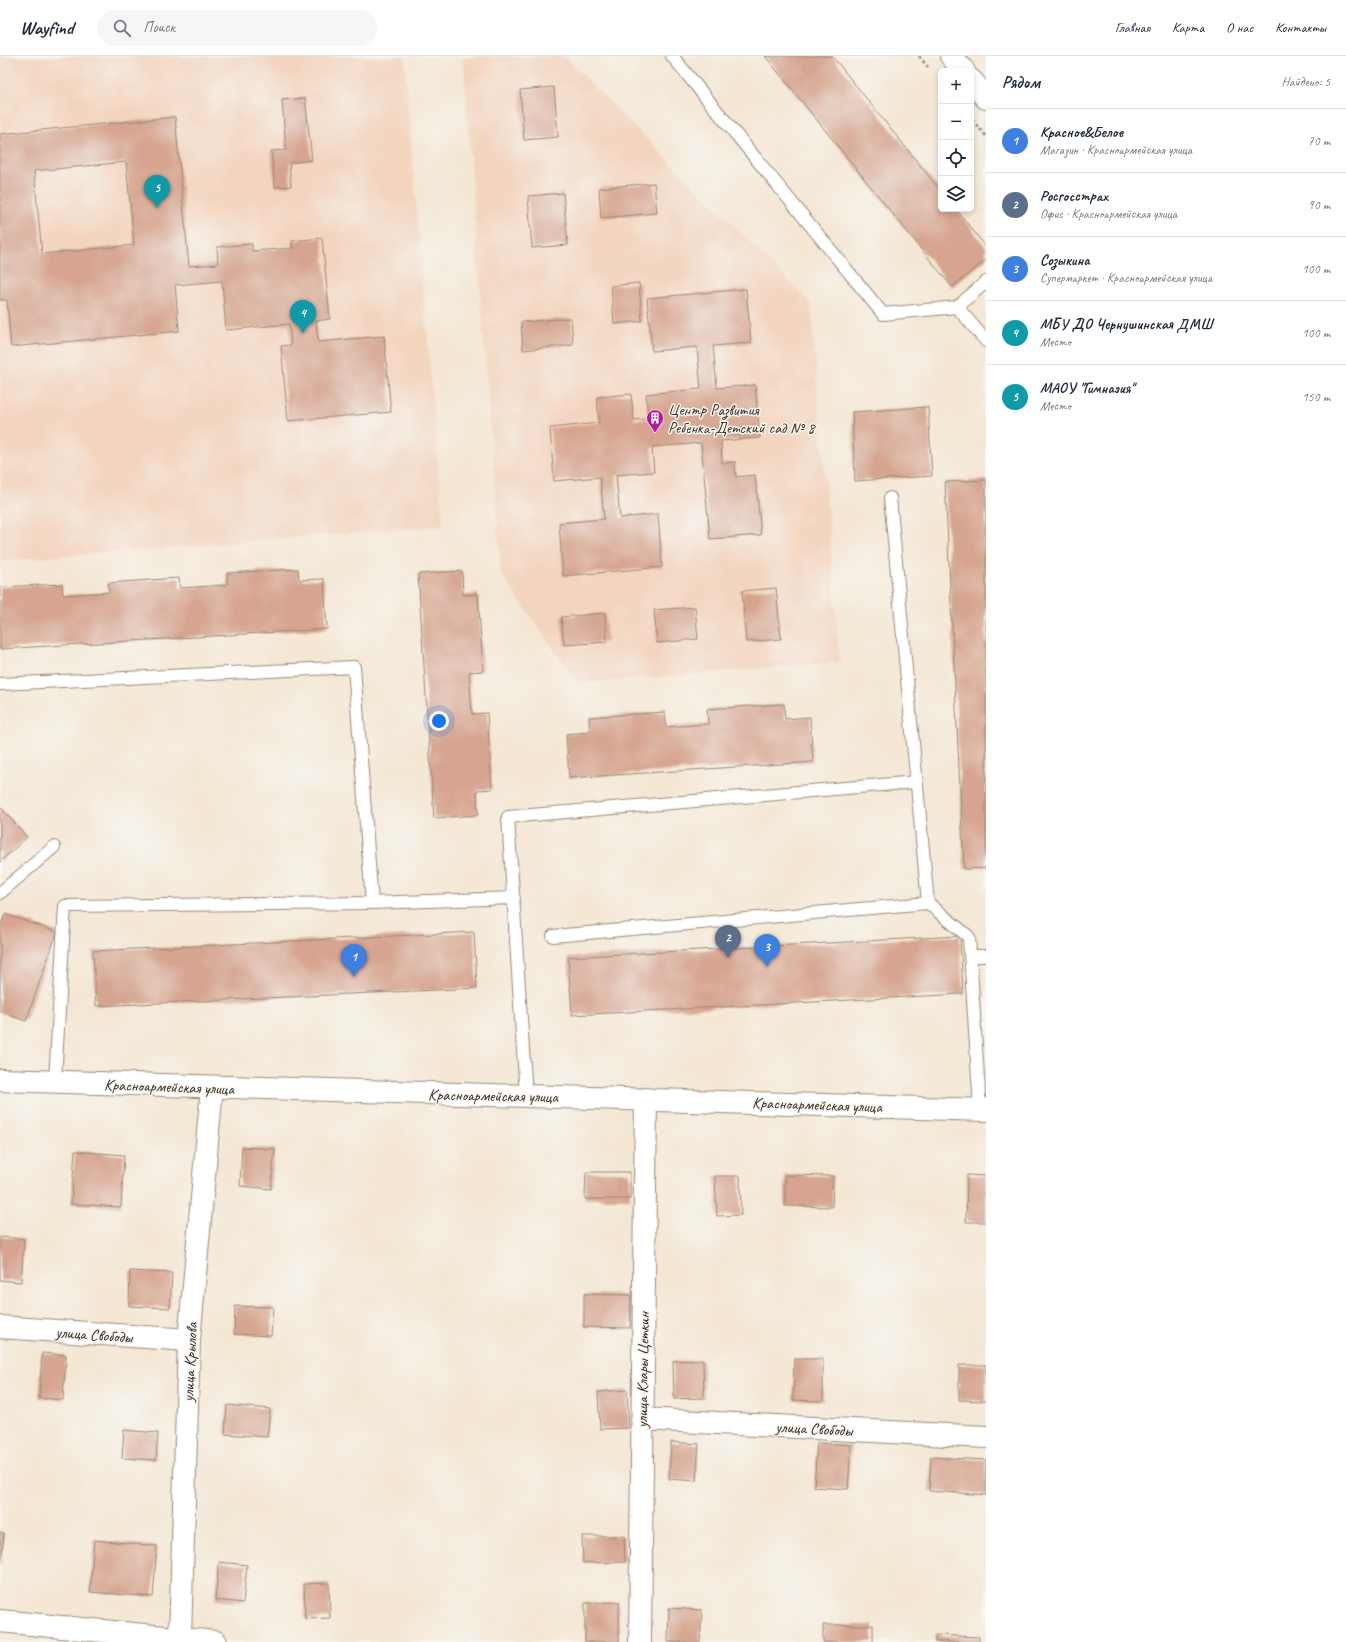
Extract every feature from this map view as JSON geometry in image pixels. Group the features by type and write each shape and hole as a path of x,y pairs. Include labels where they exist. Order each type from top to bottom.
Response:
{"street":[{"path":"964,66 986,98"},
{"name":"Красноармейская улица","path":"0,1080 212,1088 646,1098 983,1110"},
{"name":"улица Крылова","path":"180,1638 189,1340 212,1088"},
{"name":"улица Клары Цеткин","path":"640,1642 646,1098"},
{"name":"улица Свободы","path":"0,1327 189,1340"},
{"name":"улица Свободы","path":"642,1419 986,1437"},
{"path":"0,1621 216,1642"}],"lane":[{"path":"672,56 883,314 957,307 986,282"},
{"path":"957,307 986,341"},
{"path":"890,498 928,904"},
{"path":"0,684 354,667 372,903"},
{"path":"526,1096 508,817 916,782"},
{"path":"0,893 54,847"},
{"path":"55,1081 65,906 372,903 514,898"},
{"path":"553,936 928,904 969,937 983,1110"},
{"path":"971,956 986,956"}],"path":[{"path":"974,122 986,136"}],"shaded area":[{"path":"0,56 404,56 443,526 0,561"},
{"path":"481,56 564,56 811,303 840,662 578,684 501,574 463,58"}],"building":[{"path":"765,56 832,56 938,187 938,212 958,212 986,247 986,260 952,287"},
{"path":"554,87 558,137 524,140 520,90"},
{"path":"305,98 312,160 289,163 291,186 275,187 271,151 286,150 282,100"},
{"path":"175,117 189,266 218,264 217,247 252,244 252,251 293,248 292,241 322,238 330,319 316,321 318,342 384,336 391,412 288,421 281,346 291,345 289,324 226,330 222,281 175,285 179,331 11,347 7,300 0,300 0,134","holes":["126,162 134,245 42,254 34,171"]},
{"path":"654,183 657,213 601,218 599,188"},
{"path":"563,193 568,245 532,248 528,196"},
{"path":"639,283 642,321 614,324 611,286"},
{"name":"Центр Развития Ребенка-Детский сад № 8","path":"746,289 751,343 713,346 717,388 755,385 760,438 721,441 722,463 735,462 736,477 755,475 761,535 710,539 701,443 652,447 654,472 616,475 620,518 658,514 662,567 563,576 559,523 604,519 600,477 554,481 550,428 599,423 597,397 631,394 634,420 648,419 646,394 701,389 697,347 652,351 647,298"},
{"path":"571,318 573,345 523,350 521,322"},
{"path":"928,407 932,476 855,481 852,412"},
{"path":"986,480 986,868 964,869 945,482"},
{"path":"298,569 299,580 324,579 327,629 0,649 0,587 62,584 63,595 109,592 108,583 179,578 180,588 227,585 227,573"},
{"path":"462,571 463,595 478,594 483,671 469,672 472,714 487,713 492,789 477,790 478,815 434,818 418,574"},
{"path":"776,588 781,639 746,642 742,591"},
{"path":"695,607 698,639 657,643 654,610"},
{"path":"605,613 607,642 564,645 561,617"},
{"path":"784,704 785,719 810,717 813,762 569,778 566,734 590,732 589,717 665,712 666,727 708,724 707,709"},
{"path":"0,807 27,837 0,862"},
{"path":"5,914 57,932 26,1021 0,1012 0,928"},
{"path":"474,932 477,988 96,1006 93,951"},
{"path":"960,936 963,994 572,1015 568,957"},
{"path":"242,1147 275,1149 271,1189 240,1186"},
{"path":"75,1151 124,1155 121,1207 71,1204"},
{"path":"586,1172 630,1172 630,1199 585,1199"},
{"path":"785,1175 833,1176 832,1207 785,1206"},
{"path":"967,1175 986,1176 986,1222 966,1222"},
{"path":"715,1176 740,1176 741,1215 717,1216"},
{"path":"0,1237 24,1239 21,1282 0,1280"},
{"path":"130,1271 172,1273 170,1308 129,1306"},
{"path":"584,1294 631,1295 630,1328 584,1327"},
{"path":"235,1306 273,1307 271,1336 234,1334"},
{"path":"42,1353 66,1355 63,1400 39,1398"},
{"path":"794,1359 823,1359 823,1401 793,1400"},
{"path":"703,1360 704,1398 674,1399 673,1361"},
{"path":"959,1365 986,1365 986,1401 959,1400"},
{"path":"627,1390 629,1428 600,1429 598,1392"},
{"path":"227,1405 270,1409 267,1437 225,1434"},
{"path":"124,1430 158,1433 156,1460 122,1458"},
{"path":"671,1442 699,1444 696,1481 669,1479"},
{"path":"817,1443 851,1445 848,1489 814,1487"},
{"path":"931,1457 986,1460 986,1495 929,1491"},
{"path":"0,1532 4,1533 1,1564 0,1564"},
{"path":"582,1536 624,1536 625,1562 583,1563"},
{"path":"94,1540 157,1546 153,1597 90,1592"},
{"path":"219,1562 247,1565 243,1603 215,1600"},
{"path":"329,1583 330,1618 305,1619 304,1584"},
{"path":"619,1602 619,1642 585,1642 585,1603"},
{"path":"669,1608 702,1610 700,1642 668,1642"},
{"path":"823,1625 873,1625 873,1642 823,1642"},
{"path":"935,1635 979,1637 979,1642 935,1642"}],"place":[{"name":"МАОУ \"Гимназия\"","path":"157,208"},
{"name":"МБУ ДО Чернушинская ДМШ","path":"303,333"},
{"name":"Центр Развития Ребенка-Детский сад № 8","path":"655,433"},
{"name":"Росгосстрах","path":"728,958"},
{"name":"Созыкина","path":"767,967"},
{"name":"Красное&Белое","path":"354,977"}]}
